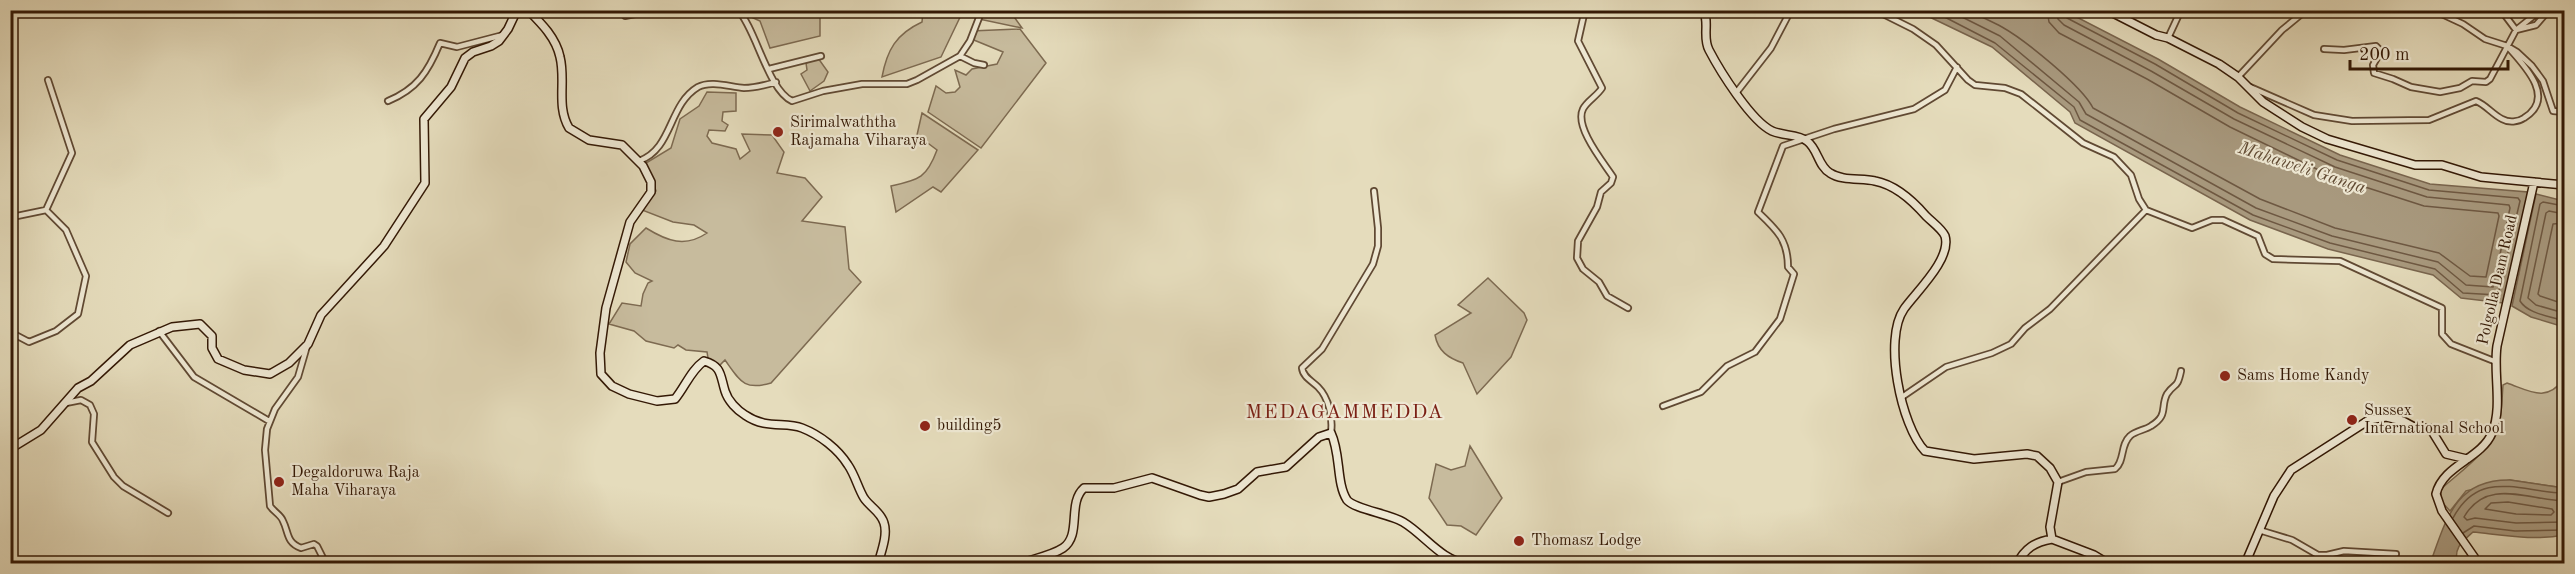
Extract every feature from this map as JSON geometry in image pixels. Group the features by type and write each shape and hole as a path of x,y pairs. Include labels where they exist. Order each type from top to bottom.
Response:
{"street":[{"path":"326,564 314,544 301,548 293,545 287,538 283,518 270,506 266,450 269,421 298,377 308,344 321,315 384,246 425,183 424,118 451,87 465,58 473,52 491,46 504,34 517,10"},
{"path":"528,10 550,35 558,50 561,64 562,106 569,128 589,140 622,145 639,160 651,182 651,192 630,222 606,308 600,353 601,374 612,386 629,394 657,401 675,399 687,384 695,367 704,361 715,364 722,372 725,393 734,407 747,417 769,426 800,427 831,445 848,464 865,499 879,514 885,525 878,564"},
{"path":"621,10 625,16 655,10"},
{"path":"738,10 776,82 786,98 792,101 823,91 862,84 907,84 960,56 970,41 982,10"},
{"path":"1585,10 1578,40 1602,88 1583,109 1581,119 1593,149 1613,177 1611,183 1601,192 1597,207 1578,241 1577,258 1583,269 1599,282 1607,296 1628,308"},
{"path":"1703,10 1707,15 1705,40 1736,93 1771,131 1810,142 1825,169 1833,175 1876,181 1893,188 1915,203 1944,233 1946,240 1935,268 1924,286 1904,309 1896,327 1894,348 1897,376 1913,430 1925,451 1974,459 2027,454 2044,462 2058,482 2050,527 2052,539"},
{"path":"1736,93 1771,48 1791,10"},
{"path":"1875,10 1913,29 1936,45 1975,85 2005,88 2021,94 2083,143 2114,157 2131,175 2139,200 2146,210 2192,228 2212,220 2229,222 2258,236 2265,254 2273,259 2328,259 2352,266 2442,308 2442,334 2451,344 2494,361"},
{"path":"2107,10 2156,35 2168,38 2238,77 2263,102 2327,139 2415,165 2442,165 2481,177 2564,184"},
{"path":"2168,38 2181,10"},
{"path":"2433,10 2463,24 2485,39 2507,46 2532,66 2543,81 2553,111 2565,112"},
{"path":"2501,10 2516,30"},
{"path":"2324,49 2344,50 2376,46 2381,51 2373,65 2373,74 2411,87 2440,92 2460,88 2472,81 2486,82 2499,66 2516,30 2541,10"},
{"path":"2516,30 2536,25 2549,10"},
{"path":"2238,77 2282,30 2304,12"},
{"path":"388,101 407,93 416,86 440,43 458,47 504,34"},
{"path":"2246,86 2262,90 2314,115 2331,119 2352,121 2374,119 2397,122 2429,120 2476,101 2503,120 2518,121 2532,113 2539,99 2535,80 2507,46"},
{"path":"769,69 821,56"},
{"path":"960,56 984,65"},
{"path":"1663,406 1701,392 1727,366 1755,352 1780,319 1794,274 1788,267 1788,249 1784,242 1772,225 1758,212 1783,146 1834,129 1914,109 1946,90 1957,67"},
{"path":"46,210 72,153 48,80"},
{"path":"639,160 650,157 663,143 674,115 689,94 700,86 712,84 746,88 776,82"},
{"name":"Polgolla Dam Road","path":"2479,564 2440,506 2436,494 2439,486 2484,444 2494,426 2496,400 2494,361 2534,182"},
{"path":"1374,191 1378,246 1373,264 1322,349 1302,368 1304,375 1318,387 1328,403 1332,424 1331,433 1338,447 1341,484 1348,501 1356,507 1386,514 1404,523 1457,562 1468,564"},
{"path":"10,211 17,216 46,210"},
{"path":"10,332 29,342 56,331 78,314 87,276 66,230 46,210"},
{"path":"1902,397 1946,367 1992,353 2011,344 2025,328 2050,309 2146,210"},
{"path":"10,449 41,430 62,405 120,352 159,331 200,324 212,336 212,348 218,359 260,374 270,374 279,370 308,344"},
{"path":"159,331 194,377 269,421"},
{"path":"2058,482 2086,472 2115,470 2119,466 2123,448 2130,436 2151,426 2164,414 2167,395 2178,385 2181,371"},
{"path":"62,405 81,400 90,405 94,414 92,442 114,477 123,486 168,513"},
{"path":"2245,564 2274,496 2291,470 2369,420 2386,417 2403,421 2416,428 2430,428 2446,454 2467,459"},
{"path":"1019,564 1061,550 1068,543 1077,499 1084,488 1114,488 1152,478 1209,497 1224,494 1238,489 1257,472 1286,467 1319,437 1331,433"},
{"path":"2259,530 2292,540 2318,555 2344,551 2396,554"},
{"path":"2017,564 2022,552 2052,539 2094,555 2109,564"},
{"path":"2083,564 2094,555"},
{"path":"1475,564 1496,564"}],"shaded area":[{"path":"750,10 824,11 820,17 820,36 770,48 760,21 751,17"},
{"path":"923,11 963,11 941,57 882,77 894,44 905,32 922,22"},
{"path":"984,11 1010,11 1022,28 979,19"},
{"path":"1020,29 1046,63 981,148 928,112 936,86 946,93 955,92 960,87 955,70 966,75 972,69 997,64 1003,52 969,38 971,31"},
{"path":"818,58 828,72 824,81 810,91 801,74 807,70 806,63"},
{"path":"707,92 736,93 736,111 723,112 722,121 728,125 725,131 709,130 707,136 712,143 736,149 740,159 750,151 742,134 772,135 784,152 777,173 805,178 822,197 802,221 845,227 849,269 861,282 771,383 762,385 749,385 739,379 725,360 717,368 709,364 707,352 686,350 678,345 674,348 646,341 634,331 609,324 622,303 641,306 643,294 648,283 652,281 635,273 626,262 630,244 646,228 676,241 699,238 707,233 694,225 673,222 642,210 656,191 646,163 671,148 680,119 699,106"},
{"path":"922,113 978,150 941,192 933,187 896,212 891,186 909,182 921,176 930,166 937,150 917,135"},
{"path":"1488,278 1524,313 1527,320 1511,357 1477,394 1463,363 1445,353 1435,335 1471,313 1458,305"},
{"path":"2564,379 2564,488 2510,480 2466,491 2450,511 2441,501 2441,489 2475,459 2490,442 2499,423 2503,385 2507,383 2530,392 2544,393 2551,391"},
{"path":"1470,446 1502,498 1476,535 1461,526 1447,525 1429,498 1436,464 1451,470 1465,466"}],"water":[{"name":"Mahaweli Ganga","path":"1917,11 2065,11 2158,59 2240,107 2340,155 2430,184 2528,192 2503,303 2461,298 2433,275 2328,249 2250,220 2075,123 2070,112 1992,47"},
{"path":"2536,194 2564,201 2564,327 2531,317 2512,306"},
{"path":"2510,480 2564,488 2564,535 2530,537 2473,532 2458,549 2457,563 2430,564 2455,505 2477,487 2491,482"}],"place":[{"name":"Sirimalwaththa Rajamaha Viharaya","path":"778,132"},
{"name":"Sams Home Kandy","path":"2225,376"},
{"name":"Sussex International School","path":"2352,420"},
{"name":"building5","path":"925,426"},
{"name":"Degaldoruwa Raja Maha Viharaya","path":"279,482"},
{"name":"Thomasz Lodge","path":"1519,541"}],"district":[{"name":"MEDAGAMMEDDA","path":"1345,413"}]}
